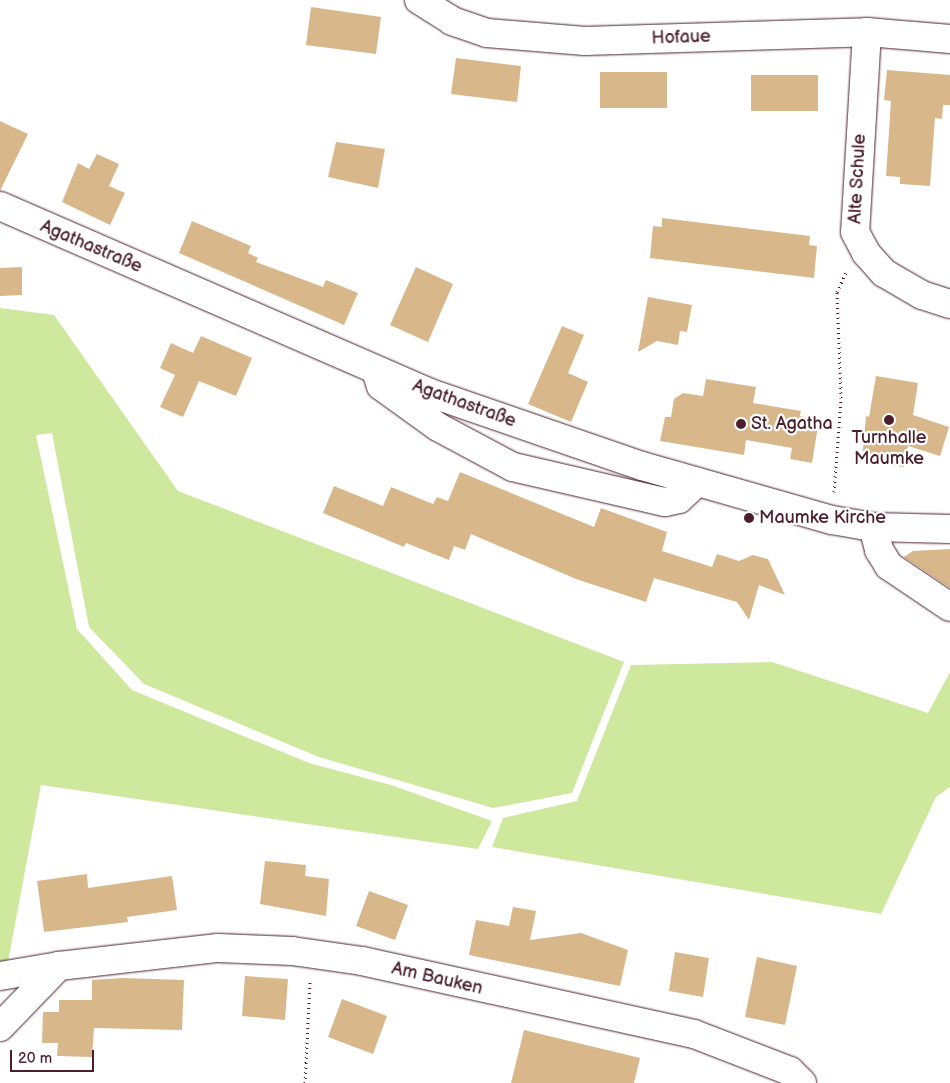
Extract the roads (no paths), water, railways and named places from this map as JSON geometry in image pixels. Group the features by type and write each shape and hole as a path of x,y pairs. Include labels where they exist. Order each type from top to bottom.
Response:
{"street":[{"name":"Hofaue","path":"419,0 452,21 487,33 585,41 867,32 950,38"},
{"name":"Alte Schule","path":"867,32 854,208 855,232 866,253 902,284 950,304"},
{"name":"Agathastraße","path":"0,206 430,393 697,482 832,520 873,528 950,529"},
{"path":"374,369 382,386 400,400 475,450 513,467 665,502 678,499 697,482"},
{"path":"873,528 879,550 889,566 950,607"},
{"name":"Am Bauken","path":"0,976 59,966 218,948 311,953 362,961 694,1034 790,1071 802,1083"},
{"path":"0,1027 59,966"}],"place":[{"name":"Turnhalle Maumke","path":"889,420"},
{"name":"St. Agatha","path":"741,424"},
{"name":"Maumke Kirche","path":"749,518"}]}
